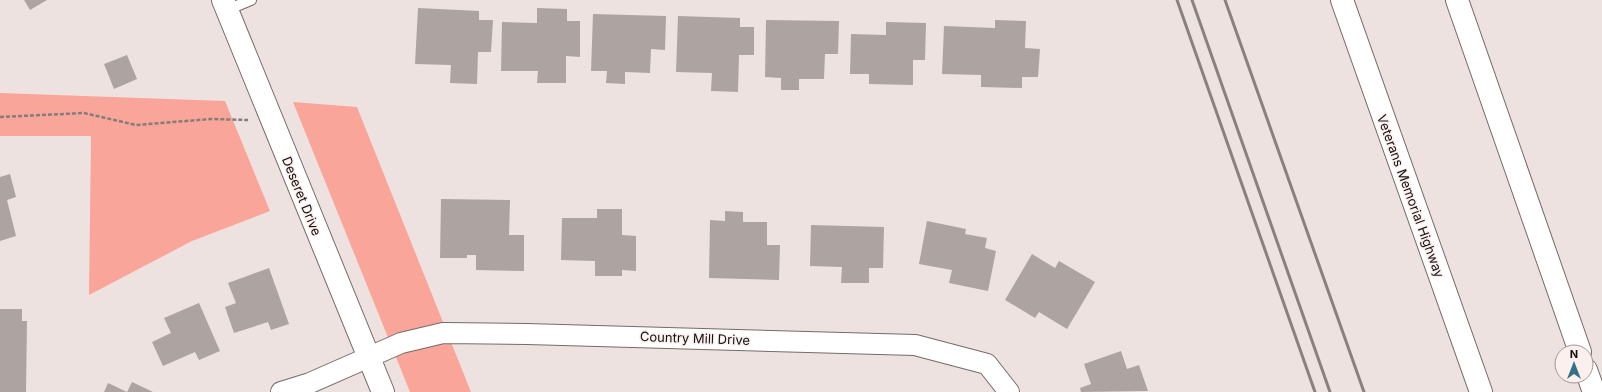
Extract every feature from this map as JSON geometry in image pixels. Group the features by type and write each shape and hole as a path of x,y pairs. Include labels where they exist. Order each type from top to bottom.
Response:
{"main road":[{"name":"Veterans Memorial Highway","path":"1342,0 1481,392"},
{"path":"1457,0 1577,344"},
{"name":"Deseret Drive","path":"225,5 383,392"}],"street":[{"name":"Country Mill Drive","path":"281,392 310,383 401,343 443,333 915,344 987,364 1009,392"}],"lane":[{"path":"225,5 251,0"}],"path":[{"path":"0,118 84,113 136,125 211,119 243,121 270,117"}],"shaded area":[{"path":"0,93 225,101 270,211 192,241 89,295 91,136 0,136"},
{"path":"293,102 357,107 471,392 410,392"}],"building":[{"path":"24,0 47,0 30,10"},
{"path":"418,8 479,11 479,20 493,20 491,52 478,52 477,84 450,83 451,65 415,64"},
{"path":"537,8 567,9 567,21 580,21 580,57 566,56 566,83 537,83 538,71 501,71 502,22 537,23"},
{"path":"593,14 666,16 665,50 651,49 650,73 625,72 625,84 606,83 607,71 591,71"},
{"path":"678,16 740,18 740,27 754,27 754,55 739,55 738,92 711,91 712,73 676,72"},
{"path":"766,20 839,21 838,54 825,54 824,79 799,79 799,90 781,90 781,78 765,77"},
{"path":"995,20 1026,21 1025,48 1040,49 1038,77 1022,77 1022,88 981,87 981,75 942,74 944,26 995,28"},
{"path":"886,22 926,23 925,60 913,60 913,85 869,84 869,74 850,74 851,34 886,35"},
{"path":"127,55 137,79 114,89 104,64"},
{"path":"10,174 16,197 7,200 16,236 0,241 0,177"},
{"path":"441,199 510,200 509,235 524,235 524,271 476,270 476,255 467,255 467,258 440,258"},
{"path":"597,209 622,209 622,235 636,236 636,271 622,270 622,276 595,276 595,261 561,260 562,218 597,218"},
{"path":"725,211 743,212 743,222 767,222 767,245 780,245 779,280 709,278 710,220 725,221"},
{"path":"927,221 966,229 965,234 987,238 985,248 996,251 988,291 949,283 952,270 919,264"},
{"path":"811,225 884,227 883,268 869,268 869,283 841,283 842,267 810,266"},
{"path":"1032,254 1055,268 1059,261 1095,282 1067,329 1039,312 1035,318 1005,300"},
{"path":"269,268 289,324 271,330 268,322 234,333 225,307 236,303 228,283"},
{"path":"199,303 220,351 199,360 195,352 163,366 152,342 171,333 164,318"},
{"path":"0,309 22,309 22,321 27,321 26,392 0,392"},
{"path":"1121,351 1127,369 1139,365 1148,391 1081,392 1080,388 1091,384 1084,364"},
{"path":"132,382 153,392 127,392"},
{"path":"108,383 127,392 104,392"}],"railway":[{"path":"1177,0 1315,392"},
{"path":"1192,0 1330,392"},
{"path":"1225,0 1364,392"}]}
